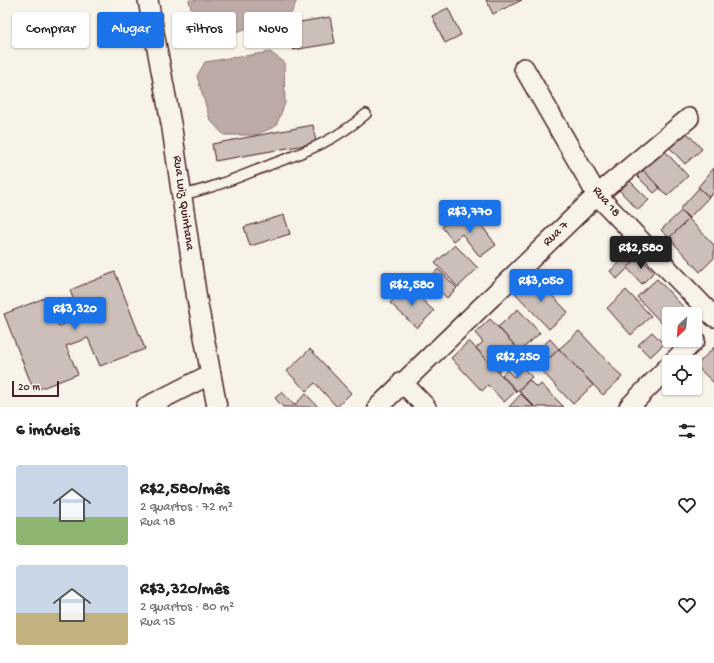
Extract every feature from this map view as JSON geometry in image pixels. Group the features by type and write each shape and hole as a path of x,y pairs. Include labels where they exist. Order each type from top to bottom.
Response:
{"street":[{"name":"Rua Luiz Quintana","path":"148,0 172,129 210,374 217,407"},
{"name":"Rua 18","path":"524,68 597,195 714,319"},
{"name":"Rua 7","path":"378,407 402,382 597,195 689,118"},
{"path":"702,332 714,319"},
{"path":"680,355 688,347"},
{"path":"629,407 662,373"},
{"path":"146,407 210,374"},
{"path":"402,382 426,407"}],"lane":[{"path":"182,195 208,189 311,150 352,126 366,114"}],"shaded area":[{"path":"189,0 297,0 292,12 244,12 244,29 236,32 236,12 192,12"},
{"path":"270,52 284,62 285,103 276,126 256,135 224,135 210,120 197,76 205,62"}],"building":[{"path":"486,0 522,0 493,14"},
{"path":"448,8 461,35 445,43 432,16"},
{"path":"330,17 335,43 293,50 293,48 302,48 302,22"},
{"path":"313,125 316,143 215,161 212,144"},
{"path":"686,132 702,149 685,164 669,147"},
{"path":"660,146 688,176 667,196 638,165"},
{"path":"638,165 660,188 654,193 632,171"},
{"path":"714,168 714,192 709,197 698,187"},
{"path":"628,179 649,200 638,210 618,189"},
{"path":"699,188 709,197 689,218 680,209"},
{"path":"681,211 689,219 669,238 661,230"},
{"path":"459,214 468,226 477,219 496,245 480,257 462,234 453,241 442,227"},
{"path":"284,215 290,234 250,246 244,227"},
{"path":"689,219 714,245 714,258 700,272 669,238"},
{"path":"620,237 639,257 617,279 610,271 622,260 610,247"},
{"path":"455,245 478,268 458,287 435,263"},
{"path":"639,257 654,272 642,284 627,268"},
{"path":"438,269 457,288 447,298 428,280"},
{"path":"115,272 145,349 100,366 88,338 66,346 78,374 34,391 4,314 47,297 59,326 80,318 70,290"},
{"path":"533,276 568,312 549,329 515,293"},
{"path":"657,279 683,307 662,307 662,324 637,297"},
{"path":"407,285 434,311 417,328 390,303"},
{"path":"626,290 651,316 631,335 607,308"},
{"path":"518,309 540,333 520,351 498,327"},
{"path":"490,319 520,351 498,372 476,348 483,342 475,333"},
{"path":"579,331 622,377 603,395 559,349"},
{"path":"652,332 662,342 662,346 650,357 638,345"},
{"path":"550,339 559,349 539,368 529,358"},
{"path":"469,341 516,391 504,402 488,385 482,391 451,358"},
{"path":"714,347 714,383 702,372 702,360"},
{"path":"310,349 351,393 337,407 315,383 306,391 287,371"},
{"path":"559,349 593,385 573,404 539,368"},
{"path":"523,368 532,377 517,391 502,375 507,370 514,377"},
{"path":"529,380 537,388 541,384 564,407 535,407 519,391"},
{"path":"282,392 294,405 306,394 318,407 283,407 275,398"},
{"path":"521,394 534,407 509,407"}]}
